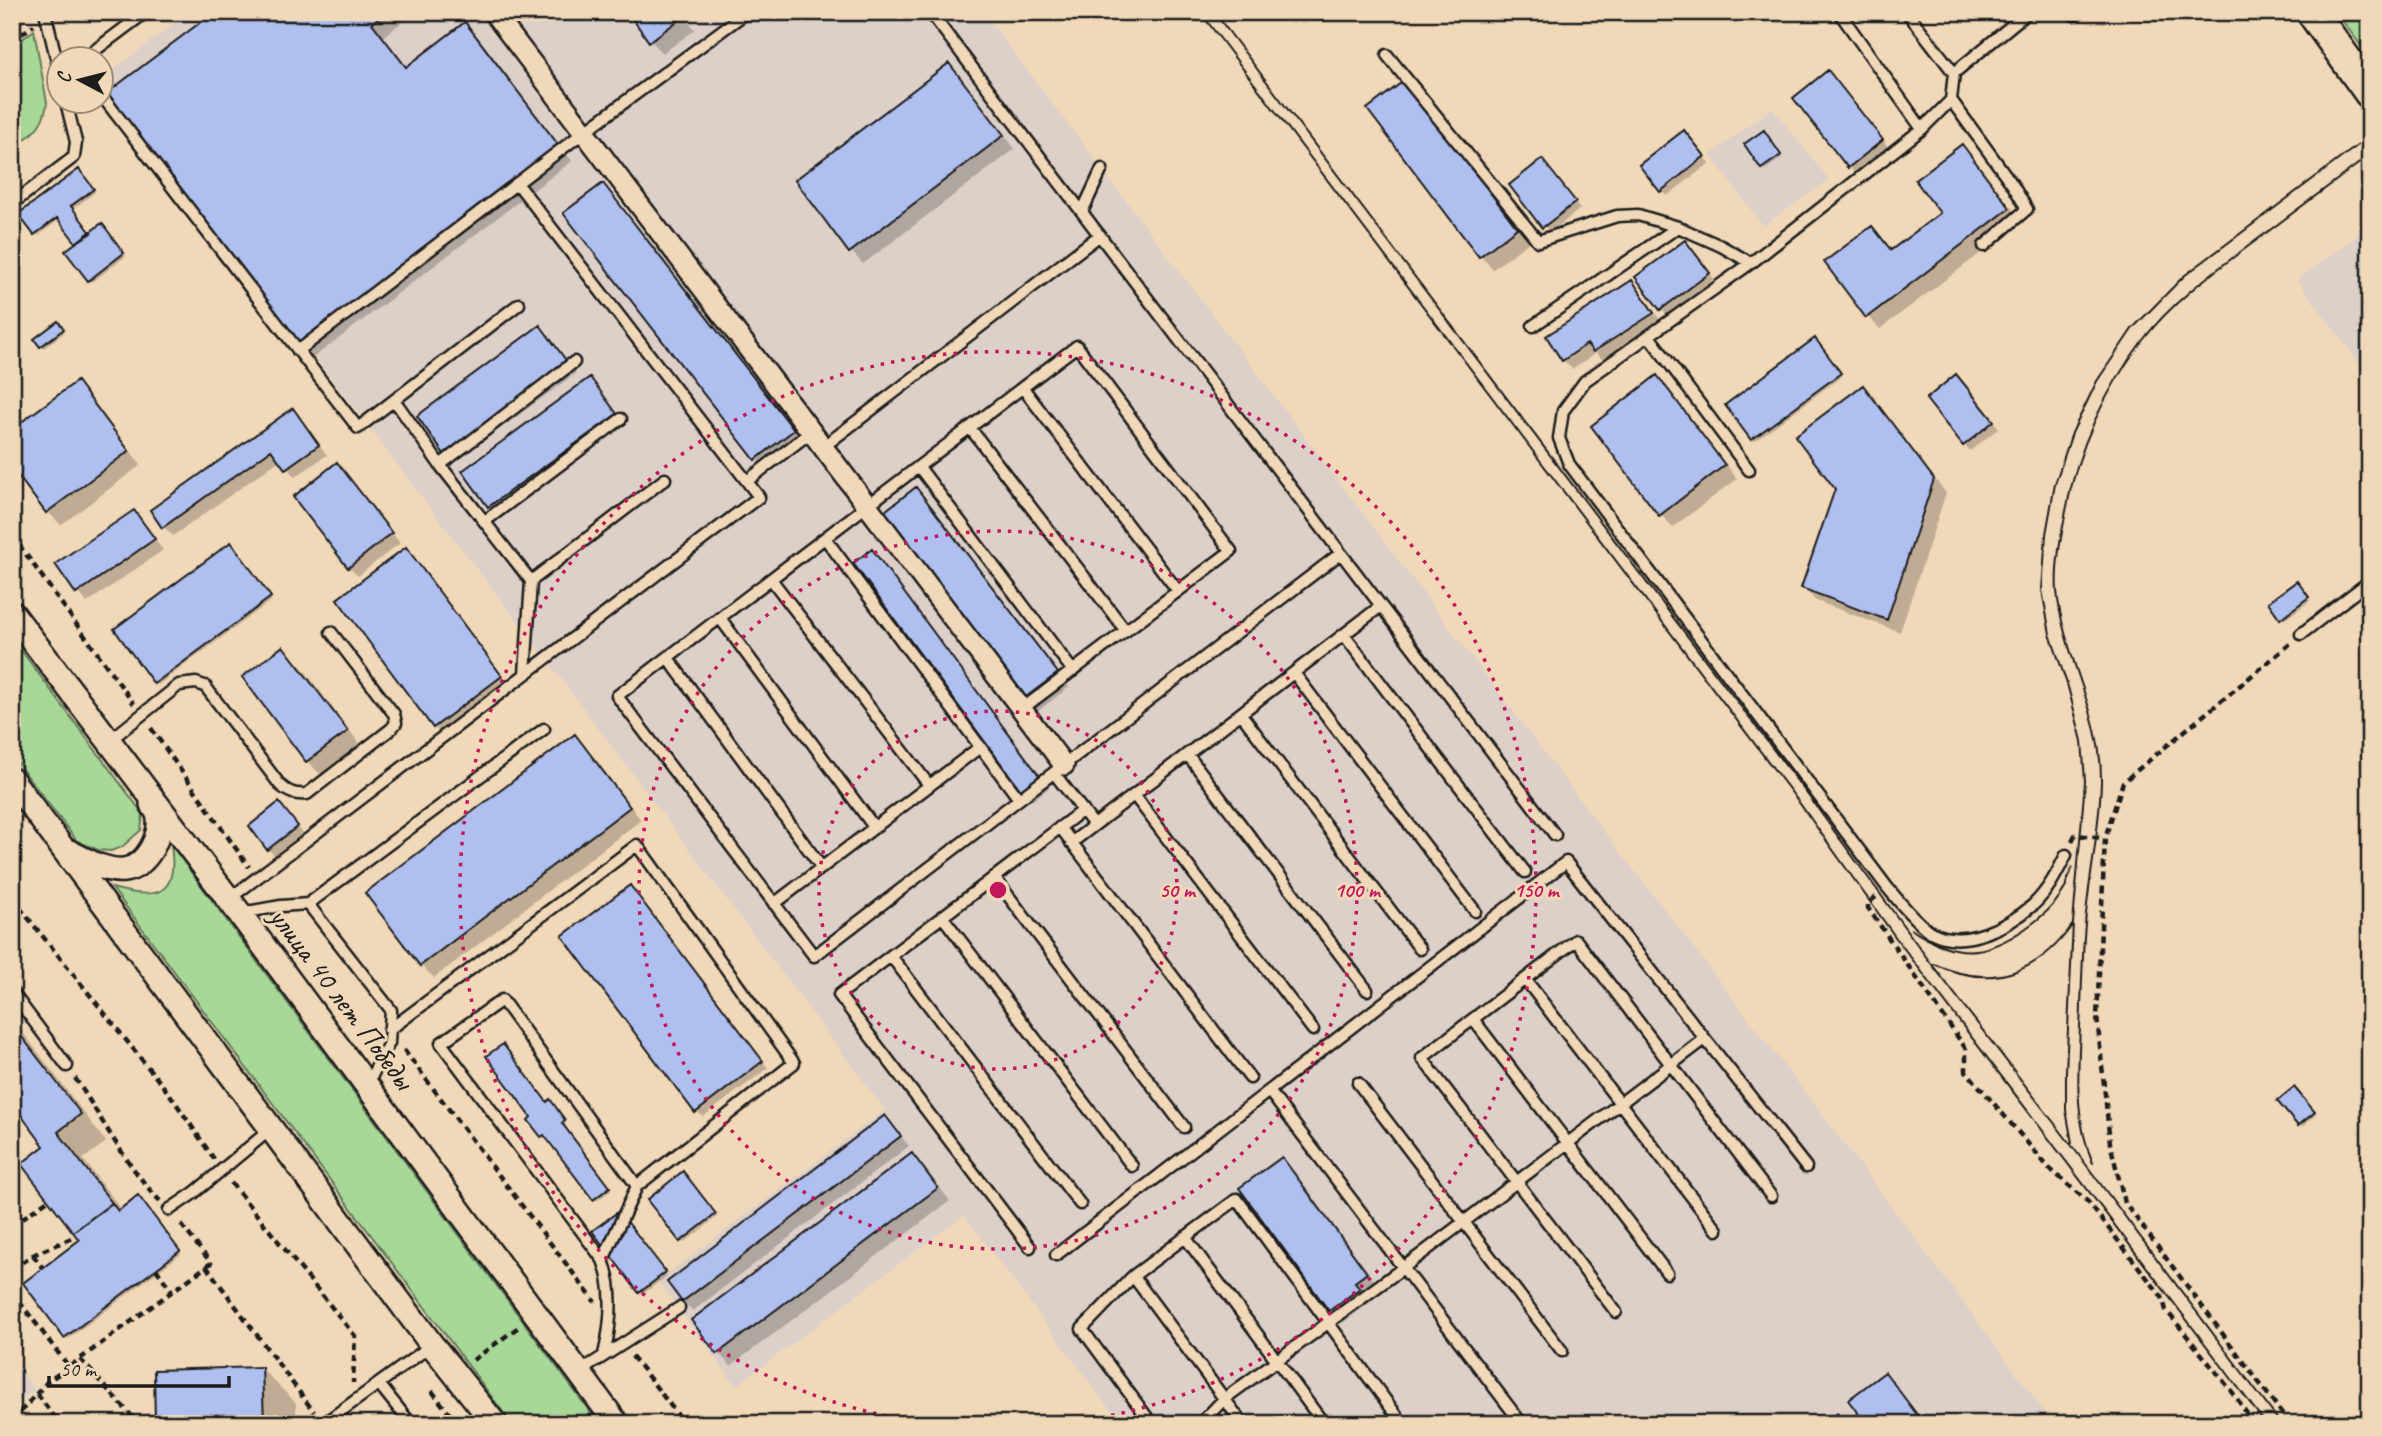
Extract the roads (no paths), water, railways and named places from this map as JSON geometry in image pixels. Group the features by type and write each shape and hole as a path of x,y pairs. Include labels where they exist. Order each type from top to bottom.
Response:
{"main road":[{"path":"2312,12 2362,83"}],"street":[{"path":"492,12 1022,709 1059,769"},
{"name":"улица 40 лет Победы","path":"12,613 234,906 617,1424"},
{"path":"12,780 432,1345 495,1424"},
{"path":"64,850 106,869 127,870 142,861 157,837 158,815 139,781"}],"lane":[{"path":"45,12 53,46"},
{"path":"101,46 146,12"},
{"path":"298,351 583,132 747,12"},
{"path":"930,12 1555,835"},
{"path":"1839,12 1922,129"},
{"path":"1907,12 1954,73 1951,100 1922,129 1751,263 1585,382 1563,411 1559,438 1569,464 1887,887 1933,933 1963,939 2008,923 2035,904 2055,878 2066,855"},
{"path":"1954,73 2028,12"},
{"path":"1387,55 1538,241 1617,216 1638,215 1678,227 1751,263"},
{"path":"1951,100 2027,209 1984,246"},
{"path":"116,114 358,428 519,304"},
{"path":"12,204 74,157 76,142 70,116"},
{"path":"1082,212 1102,169"},
{"path":"234,906 257,878 759,497 517,183"},
{"path":"1533,326 1678,227"},
{"path":"747,481 817,439 1100,235"},
{"path":"1649,336 1749,470"},
{"path":"1022,709 1231,551 1077,346 617,696 814,956 1341,553"},
{"path":"440,465 574,362"},
{"path":"1023,388 1178,592"},
{"path":"395,401 440,465 531,581 525,674"},
{"path":"485,521 621,419"},
{"path":"970,428 1126,631"},
{"path":"919,467 1073,671"},
{"path":"531,581 665,479"},
{"path":"825,538 1019,799"},
{"path":"771,579 929,785"},
{"path":"2301,634 2370,581"},
{"path":"1071,843 1381,606"},
{"path":"720,618 874,827"},
{"path":"109,741 179,685 196,683 205,686 280,785 297,795 307,794 396,723 394,714 331,632"},
{"path":"1344,635 1525,872"},
{"path":"668,658 822,868"},
{"path":"1294,673 1475,911"},
{"path":"1241,714 1420,949"},
{"path":"234,906 308,904 544,729"},
{"path":"775,904 980,747"},
{"path":"1187,754 1367,990"},
{"path":"1059,769 1094,825"},
{"path":"1134,795 1313,1030"},
{"path":"1030,1247 839,995 1083,810"},
{"path":"1060,827 1251,1078"},
{"path":"389,1030 637,845 794,1063 637,1186 603,1260"},
{"path":"1056,1255 1566,862 1806,1167"},
{"path":"994,877 1184,1127"},
{"path":"308,904 391,1010 389,1043 367,1085"},
{"path":"942,916 1132,1167"},
{"path":"1616,1312 1422,1058 1576,940 1770,1196"},
{"path":"891,956 1080,1204"},
{"path":"1525,979 1717,1230"},
{"path":"12,992 67,1066"},
{"path":"604,1355 610,1326 609,1274 603,1260 442,1043 502,1000 637,1186"},
{"path":"1473,1019 1667,1273"},
{"path":"1200,1424 1224,1399 1403,1268 1705,1039"},
{"path":"1358,1083 1562,1350"},
{"path":"1269,1091 1522,1424"},
{"path":"169,1210 272,1128"},
{"path":"1152,1424 1082,1329 1133,1276 1237,1199 1403,1424"},
{"path":"1185,1237 1324,1424"},
{"path":"1133,1276 1243,1424"},
{"path":"579,1372 678,1308"},
{"path":"323,1424 432,1345"},
{"path":"379,1384 411,1424"}],"tram line":[{"path":"1200,12 1798,801 1896,938 2266,1424"},
{"path":"1214,12 2281,1424"},
{"path":"2072,1143 2066,1110 2066,1071 2073,923 2085,781 2082,741 2050,634 2042,590 2046,534 2055,484 2072,433 2097,381 2132,329 2184,276 2370,136"},
{"path":"2093,1163 2080,1113 2079,1062 2085,924 2099,816 2100,756 2089,708 2067,639 2057,591 2059,551 2077,466 2094,421 2116,379 2154,326 2207,277 2370,155"},
{"path":"1911,929 1934,942 1960,950 1977,950 2000,943 2036,921 2055,902 2064,890 2072,867"},
{"path":"1934,964 1975,976 2012,973 2045,955 2073,924"}]}
